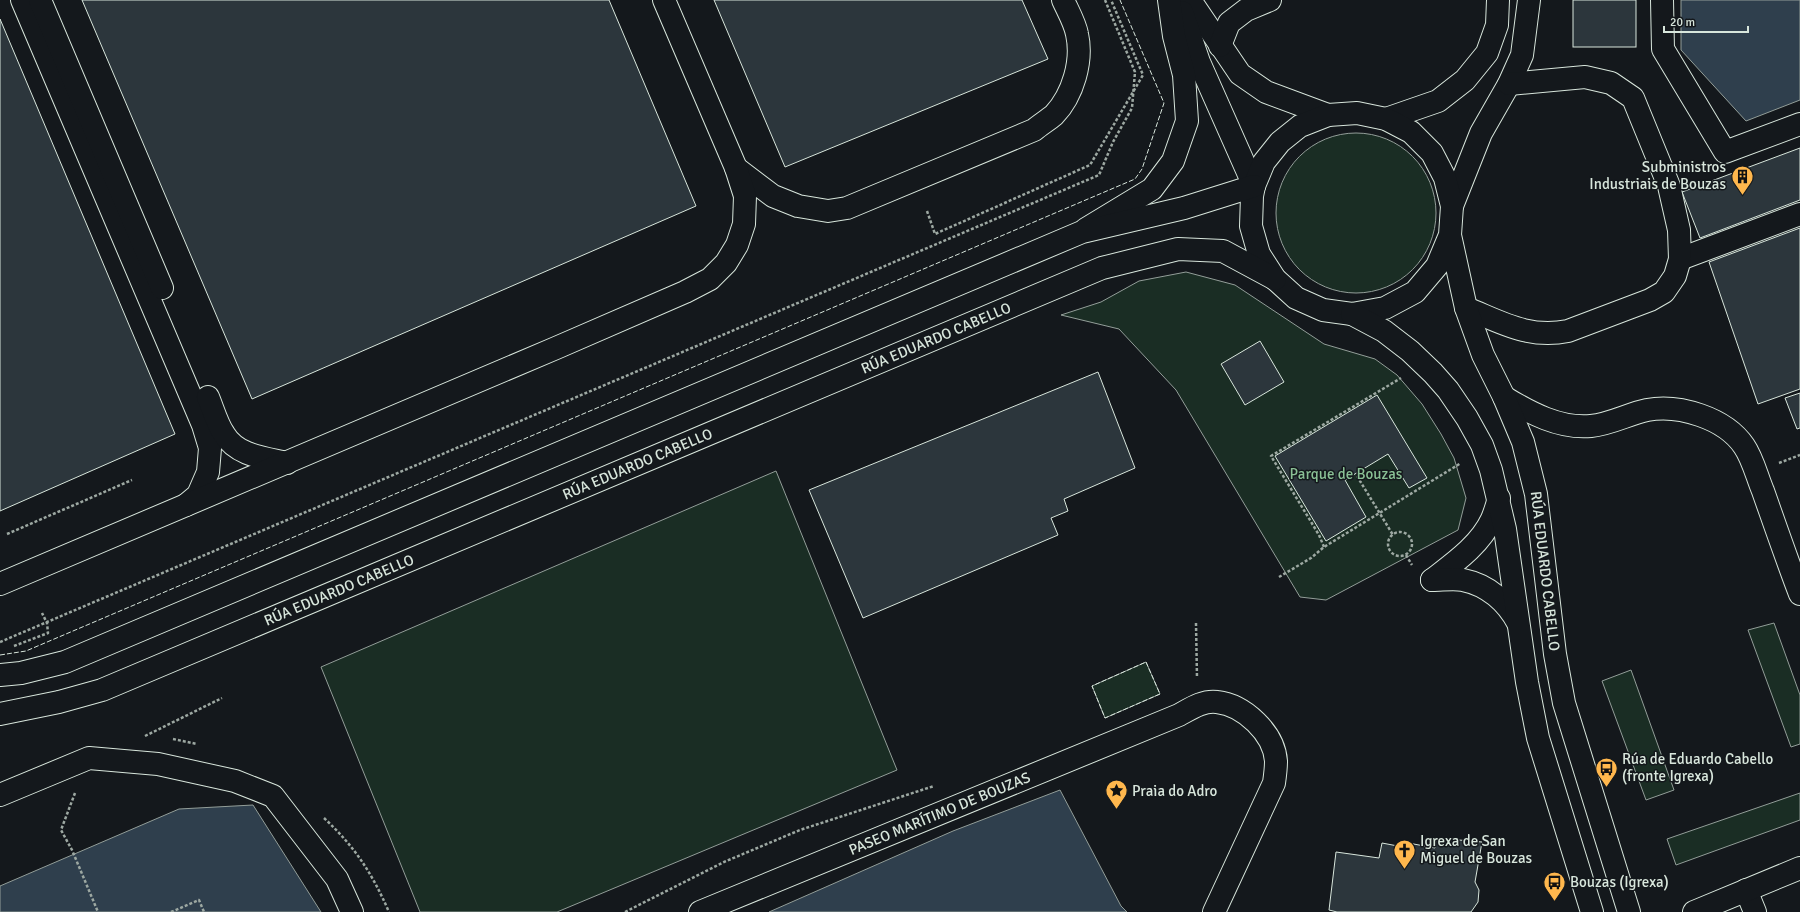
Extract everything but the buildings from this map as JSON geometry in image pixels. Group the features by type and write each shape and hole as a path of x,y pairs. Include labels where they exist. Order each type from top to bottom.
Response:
{"main road":[{"path":"22,0 204,425 210,448 208,472 198,495 182,508"},
{"path":"40,0 224,434 233,445 251,455 287,463"},
{"path":"0,584 556,348 710,280 726,263 737,245 744,224 745,196 736,168 664,0"},
{"path":"736,168 773,196 798,206 828,211 847,208 1034,130 1054,114 1077,75 1079,55 1077,34 1063,0"},
{"path":"0,675 21,673 65,662 1082,232 1152,188 1173,161 1187,121 1184,75 1174,36 1169,0"},
{"path":"1177,0 1199,62 1254,186"},
{"path":"1190,0 1240,74 1266,92 1328,115"},
{"path":"1220,46 1229,23 1246,10 1270,0"},
{"path":"1386,119 1438,101 1465,80 1487,53 1498,25 1498,0"},
{"path":"1452,206 1481,134 1522,55 1529,0"},
{"path":"1662,0 1663,49 1725,152 1800,124"},
{"path":"1466,308 1519,330 1554,334 1568,331 1650,300 1664,292 1675,276 1680,259 1679,230 1669,186 1633,98 1611,83 1586,77 1508,84"},
{"path":"1357,113 1386,119 1411,132 1432,153 1446,178 1452,206 1450,235 1437,266 1415,292 1386,308 1352,314 1323,310 1296,298 1275,278 1259,254 1251,226 1252,196 1254,186 1264,162 1280,142 1300,126 1328,115 1357,113"},
{"path":"1082,232 1184,208 1254,186"},
{"path":"1680,259 1800,214"},
{"name":"RÚA EDUARDO CABELLO","path":"1450,235 1466,308 1483,355 1504,397 1523,442 1536,494 1555,654 1564,703 1629,912"},
{"name":"RÚA EDUARDO CABELLO","path":"0,714 59,702 102,690 1102,268 1178,249 1223,251 1275,278"},
{"path":"1352,314 1384,331 1410,351 1448,390 1467,418 1482,446 1499,498 1505,529 1527,682 1538,738 1592,912"},
{"path":"1504,397 1531,414 1566,425 1591,426 1647,410 1672,408 1700,415 1731,431 1745,447 1800,594"},
{"path":"1499,498 1492,519 1482,535 1464,555 1432,580 1462,580 1481,586 1498,597 1511,609 1518,623"},
{"name":"PASEO MARÍTIMO DE BOUZAS","path":"700,912 1179,715 1200,704 1216,702 1242,710 1261,725 1273,748 1276,761 1274,783 1214,912"},
{"path":"0,795 90,758 158,764 235,781 273,796 337,879 352,912"},
{"path":"1694,912 1800,868"},
{"path":"1746,890 1755,912"}],"path":[{"path":"0,642 1099,174 1113,142 1132,108 1134,72 1105,0"},
{"path":"927,211 935,234 1090,165 1143,75 1111,0"},
{"path":"1324,547 1319,536 1271,456 1404,376"},
{"path":"1774,464 1800,455"},
{"path":"1279,577 1311,558 1324,547 1461,462"},
{"path":"1357,476 1394,535"},
{"path":"7,534 132,480"},
{"path":"1398,533 1404,533 1412,541 1410,551 1406,555 1396,556 1389,549 1390,539 1398,533"},
{"path":"1406,555 1412,566"},
{"path":"9,648 48,633 47,623 42,613"},
{"path":"1196,623 1197,685"},
{"path":"144,737 222,698"},
{"path":"68,767 77,786 61,830 72,850 98,912"},
{"path":"171,912 199,900 204,912"}],"green space":[{"path":"1356,133 1386,139 1406,151 1418,163 1430,183 1436,213 1430,243 1418,263 1406,275 1386,287 1356,293 1326,287 1306,275 1294,263 1282,243 1276,213 1282,183 1294,163 1306,151 1326,139"},
{"name":"Parque de Bouzas","path":"1186,272 1235,285 1324,344 1375,359 1397,375 1422,404 1454,458 1466,498 1458,530 1326,600 1300,597 1176,390 1119,329 1061,315 1101,302 1139,281"},
{"path":"776,471 897,770 557,912 420,912 321,667"},
{"path":"1774,623 1800,695 1800,744 1791,747 1748,630"},
{"path":"1146,662 1160,694 1105,718 1092,686"},
{"path":"1631,670 1674,790 1646,800 1602,681"},
{"path":"1800,793 1800,820 1676,865 1667,839"}],"water":[{"path":"1681,0 1800,0 1800,100 1746,121 1681,50"},
{"path":"1060,790 1121,906 1127,912 769,912 953,831"},
{"path":"253,805 321,912 0,912 0,886 179,809"}],"fence":[{"path":"0,655 26,651 1135,179 1142,169 1164,103 1120,0"},
{"path":"1146,662 1160,694 1105,718 1092,686 1146,662"}],"place":[{"name":"Subministros Industriais de Bouzas","path":"1742,196"},
{"name":"Rúa de Eduardo Cabello (fronte Igrexa)","path":"1607,788"},
{"name":"Praia do Adro","path":"1117,810"},
{"name":"Igrexa de San Miguel de Bouzas","path":"1405,870"},
{"name":"Bouzas (Igrexa)","path":"1554,902"}]}
